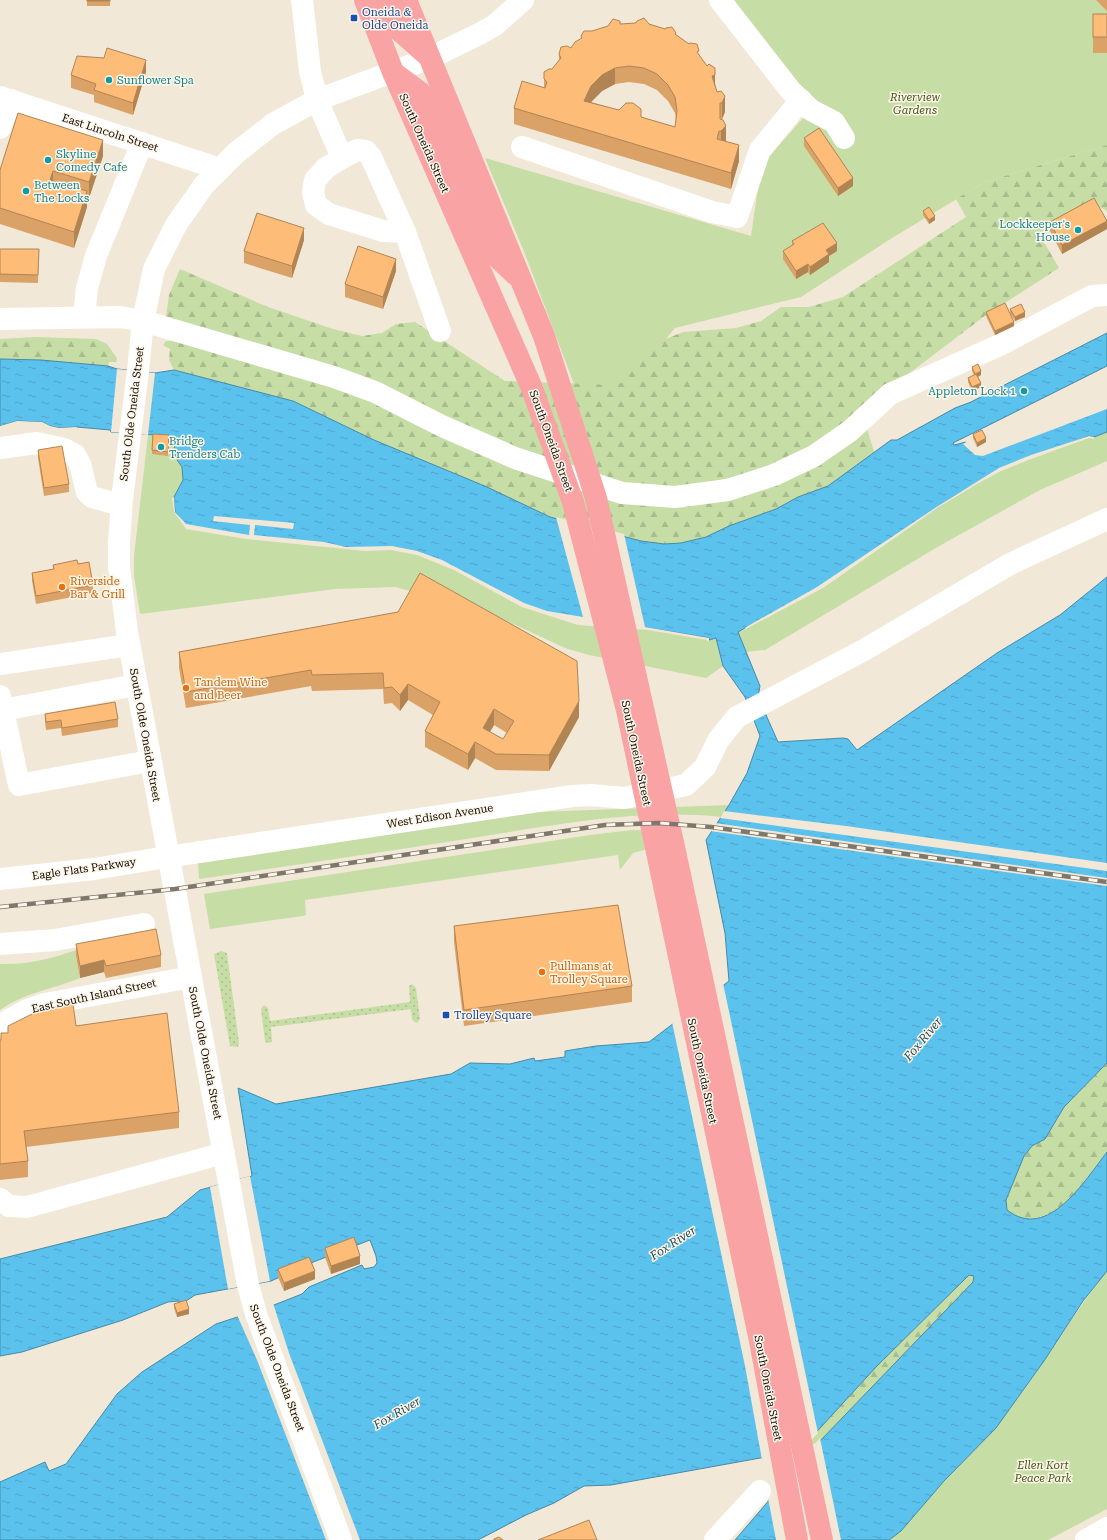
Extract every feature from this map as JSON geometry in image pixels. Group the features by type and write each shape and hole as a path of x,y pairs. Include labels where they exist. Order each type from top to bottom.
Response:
{"main road":[{"name":"South Oneida Street","path":"365,0 393,72 531,386 573,502 627,710 760,1341 797,1540"},
{"path":"386,0 399,30 430,58"},
{"name":"South Oneida Street","path":"406,0 522,280 549,351 596,498 637,676 822,1540"},
{"path":"393,72 421,93 444,138 489,249 522,280"}],"street":[{"path":"302,0 310,72 317,100 342,158"},
{"name":"South Olde Oneida Street","path":"341,1540 254,1309 248,1285 191,977 167,857 129,645 120,567 121,505 138,371 142,321 154,269 164,247 176,226 204,185 236,153 273,124 317,100 430,58 495,25 523,0"},
{"path":"720,0 791,91 811,110 834,122 844,138"},
{"path":"0,128 5,98"},
{"name":"East Lincoln Street","path":"5,98 220,169"},
{"path":"522,147 712,212 737,217 760,150 801,100"},
{"path":"84,317 87,288 96,256 142,143"},
{"path":"405,232 376,229 329,214 316,205 313,192 315,180 326,168 357,150 366,151 371,157 405,232 440,331"},
{"path":"0,319 120,317 142,321 355,384 375,392 442,426 523,461 622,493 675,497 728,490 774,475 814,456 850,431 890,394 1000,345 1092,296 1107,294"},
{"path":"0,448 38,443 64,449 75,455 80,464 87,492 92,497 121,505"},
{"name":"West Edison Avenue","path":"167,857 572,796 592,795 624,798 686,785 705,767 719,739 738,717 864,650 1010,564 1107,520"},
{"path":"0,664 129,645"},
{"path":"136,685 1,703 19,785 150,761"},
{"name":"Eagle Flats Parkway","path":"0,879 94,869 167,857"},
{"path":"0,944 55,940 144,924"},
{"name":"East South Island Street","path":"0,1025 25,1011 45,1004 191,977"},
{"path":"0,1200 9,1206 27,1207 224,1153"},
{"path":"715,1540 760,1491"},
{"path":"1086,1540 1107,1528"}],"green space":[{"name":"Riverview Gardens","path":"720,0 1107,0 1107,145 985,182 892,238 801,297 675,328 623,390 577,392 525,254 485,158 751,236 761,166 810,110"},
{"path":"1107,145 1107,211 1096,205 1041,237 1059,268 986,315 878,397 833,434 764,471 676,489 615,484 166,317 169,295 180,269 268,307 333,329 362,336 382,333 396,324 415,322 505,381 612,385 622,383 644,356 663,340 683,332 736,328 761,321 781,307 809,307 843,297 966,217 956,199 985,182"},
{"path":"36,337 96,339 107,344 117,358 116,362 109,362 108,366 41,360 0,359 0,339"},
{"path":"166,341 177,341 341,384 541,476 700,501 866,425 874,452 828,486 798,497 776,509 729,526 706,537 681,543 664,544 641,541 550,517 487,487 374,440 293,401 174,370 169,360 170,349 163,345"},
{"path":"1107,432 1107,461 1040,490 941,545 765,650 745,652 738,632 744,630 938,506 1000,469 1089,436 1094,437"},
{"path":"148,435 156,435 174,441 175,457 182,467 183,480 174,497 418,553 649,628 709,638 709,640 716,638 723,666 706,678 589,655 565,648 496,616 396,587 335,589 140,614 134,576 134,556"},
{"path":"729,805 721,817 657,815 593,820 199,879 198,863 537,812"},
{"path":"632,830 655,831 651,848 633,853 620,870 618,855 305,900 306,915 303,916 210,929 204,894 590,835"},
{"path":"81,948 76,956 80,978 19,999 0,1010 0,964 41,960"},
{"path":"221,951 227,953 239,1043 238,1047 230,1046 214,954"},
{"path":"412,984 416,988 420,1019 417,1023 412,1020 411,1009 271,1027 272,1042 267,1043 265,1041 261,1009 264,1005 268,1008 270,1021 410,1002 409,986"},
{"path":"1107,1063 1107,1152 1075,1193 1056,1211 1037,1218 1014,1216 1006,1210 1006,1200 1024,1156 1032,1146 1045,1139 1064,1107"},
{"name":"Ellen Kort Peace Park","path":"1107,1271 1107,1509 1048,1540 889,1540 911,1519 1010,1409"},
{"path":"969,1275 974,1276 973,1282 820,1441 799,1451 877,1366"}],"water":[{"name":"Fox River","path":"1107,333 1107,366 953,443 954,445 966,442 973,453 981,454 995,451 1107,406 1107,432 1094,437 1089,436 1000,469 953,497 821,586 738,632 760,686 758,697 778,742 843,738 848,739 857,750 997,653 1060,615 1107,577 1107,1063 1064,1107 1045,1139 1032,1146 1024,1156 1006,1200 1007,1210 1022,1218 1037,1218 1051,1213 1064,1204 1077,1191 1107,1152 1107,1271 1083,1301 1044,1361 996,1428 944,1481 901,1531 889,1540 735,1540 820,1441 973,1282 974,1276 969,1275 877,1366 799,1451 611,1485 584,1486 554,1503 526,1515 478,1540 0,1540 0,1482 45,1462 49,1471 66,1464 117,1394 142,1372 216,1324 302,1294 309,1287 362,1265 364,1269 374,1267 377,1263 370,1240 280,1275 280,1277 271,1281 195,1295 183,1303 178,1301 168,1302 123,1320 22,1352 0,1356 0,1259 167,1217 200,1190 252,1176 238,1088 276,1104 451,1074 470,1063 510,1064 534,1058 535,1061 565,1057 565,1051 596,1046 649,1042 729,981 725,933 706,840 729,805 747,773 760,736 745,697 723,666 716,638 709,640 709,638 649,628 579,623 523,605 455,568 418,553 391,548 366,549 247,537 186,527 175,512 174,497 183,480 182,467 175,457 174,441 156,435 111,432 110,430 77,427 59,428 42,422 17,421 0,426 0,359 41,360 108,366 117,369 155,373 174,370 293,401 374,440 487,487 550,517 641,541 664,544 681,543 706,537 729,526 776,509 798,497 828,486 891,440 897,440 955,408 971,402"}],"pier":[{"path":"117,369 155,373 148,435 111,432"},
{"path":"1107,404 1107,409 983,456 975,455 963,444 968,441 974,451 981,452 994,449"},
{"path":"17,421 42,422 59,428 77,427 76,429 59,430 49,428 42,424 17,423 0,428 0,426"},
{"path":"1089,436 1094,437 1094,439 1089,438 1031,459 1001,471 977,484 939,507 823,588 744,630 746,627 817,587 938,506 999,468 1031,455"},
{"path":"174,497 175,512 186,524 249,535 250,525 213,521 214,516 294,523 293,529 255,525 254,535 324,542 346,547 392,546 417,551 442,560 524,603 547,611 583,617 556,517 624,534 645,627 709,638 709,642 707,640 648,630 578,625 522,607 454,570 417,555 391,550 365,551 246,539 186,529 174,512 172,498"},
{"path":"724,811 846,826 1107,863 1107,871 720,818"},
{"path":"715,823 1107,878 1107,886 710,831"},
{"path":"723,983 818,1433 800,1452 762,1460 745,1366 672,1022"},
{"path":"250,1176 270,1281 228,1289 210,1187"},
{"path":"273,1303 289,1353 360,1540 326,1540 257,1360 237,1315"},
{"path":"820,1438 841,1540 776,1540 768,1498"}],"building":[{"path":"110,0 110,1 87,1"},
{"path":"1093,14 1107,14 1107,37 1093,37"},
{"path":"644,18 649,24 665,29 672,27 676,33 675,34 689,44 697,44 699,51 697,52 707,66 709,64 715,68 715,75 712,76 717,92 721,91 725,96 722,103 720,103 720,119 723,120 726,126 719,131 717,139 739,145 731,173 514,108 522,81 545,88 547,82 544,79 544,72 552,69 561,58 559,54 561,47 567,46 571,48 575,42 582,38 581,36 584,31 592,31 608,26 613,19 620,21 620,24 636,23","holes":["629,66 644,68 657,74 668,85 675,97 677,111 675,127 641,117 641,109 633,103 626,103 619,110 584,101 591,86 602,75 615,68"]},
{"name":"Sunflower Spa","path":"107,48 146,60 133,103 94,90 96,84 71,75 77,56 104,58"},
{"name":"Between The Locks","path":"18,113 103,140 89,182 53,171 50,180 87,191 74,232 0,208 0,170"},
{"path":"819,128 853,178 838,188 804,138"},
{"name":"Lockkeeper's House","path":"1094,198 1107,221 1062,245 1050,222"},
{"path":"929,207 935,216 929,220 923,211"},
{"path":"257,213 304,228 292,266 244,251"},
{"path":"823,223 837,243 826,250 829,254 810,267 808,264 796,271 783,251 794,244 792,241"},
{"path":"358,246 396,259 383,297 345,284"},
{"path":"0,249 39,249 38,275 0,274"},
{"path":"1005,303 1014,322 995,331 986,312"},
{"path":"1021,304 1025,312 1015,317 1010,309"},
{"path":"978,364 981,371 975,374 972,367"},
{"path":"976,374 981,383 972,387 968,378"},
{"path":"982,430 986,438 977,443 973,434"},
{"name":"Bridge Trenders Cab","path":"153,434 169,435 168,452 152,450"},
{"path":"62,446 69,484 44,488 38,450"},
{"name":"Riverside Bar & Grill","path":"77,560 78,564 89,562 93,585 36,596 32,573 54,569 53,565"},
{"path":"420,573 577,661 579,701 549,755 496,754 475,742 468,754 425,731 440,702 408,684 400,695 392,687 384,688 383,673 312,675 311,670 186,692 179,652 398,612","holes":["494,709 514,721 503,739 483,728"]},
{"path":"115,702 118,719 62,728 61,720 46,722 45,714"},
{"name":"Pullmans at Trolley Square","path":"618,905 632,986 464,1010 454,926"},
{"path":"156,929 161,955 106,966 104,960 80,966 76,944"},
{"path":"73,1004 76,1026 167,1013 179,1112 24,1131 28,1161 0,1164 1,1033 8,1033 8,1026 40,1010"},
{"path":"354,1237 360,1256 331,1266 325,1248"},
{"path":"309,1257 315,1271 284,1283 278,1269"},
{"path":"186,1300 189,1309 177,1313 174,1304"},
{"path":"589,1520 597,1540 538,1540"},
{"path":"499,1537 503,1540 494,1540 494,1539"}],"railway":[{"path":"0,907 175,889 605,825 659,823 711,827 1107,882"}],"place":[{"name":"Oneida & Olde Oneida","path":"354,18"},
{"name":"Sunflower Spa","path":"109,80"},
{"name":"Skyline Comedy Cafe","path":"48,160"},
{"name":"Between The Locks","path":"26,191"},
{"name":"Lockkeeper's House","path":"1078,230"},
{"name":"Appleton Lock 1","path":"1024,391"},
{"name":"Bridge Trenders Cab","path":"161,447"},
{"name":"Riverside Bar & Grill","path":"62,587"},
{"name":"Tandem Wine and Beer","path":"186,688"},
{"name":"Pullmans at Trolley Square","path":"542,972"},
{"name":"Trolley Square","path":"446,1015"}]}
